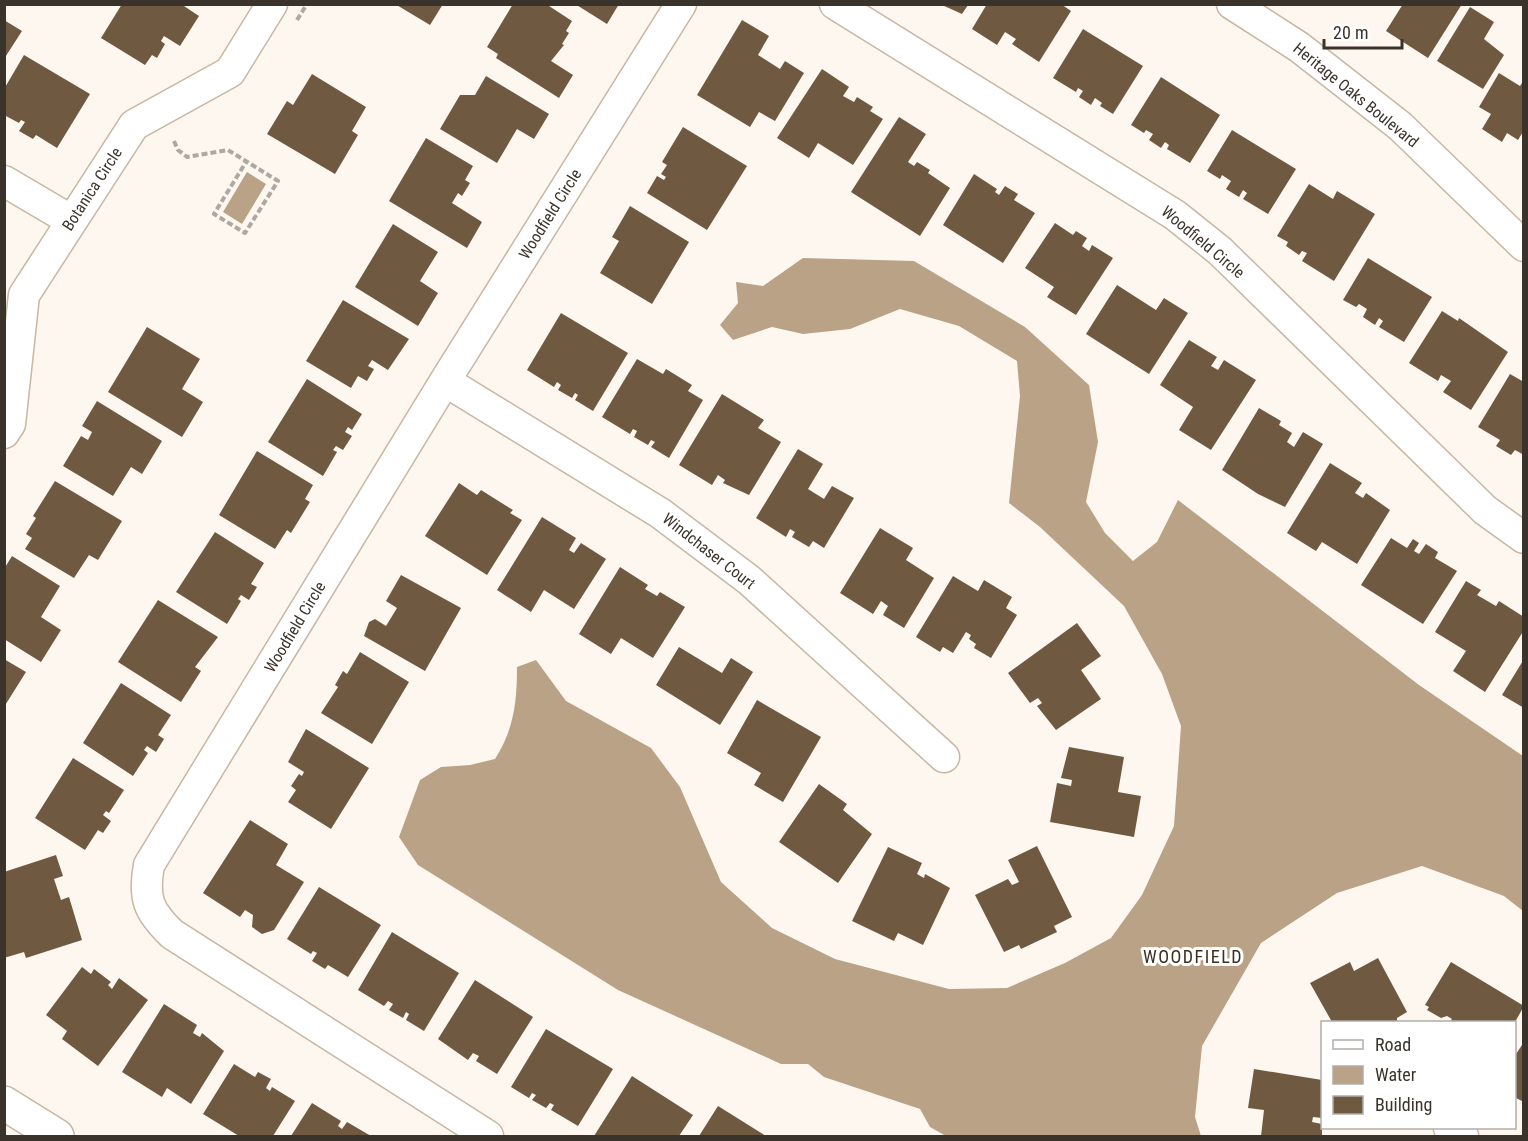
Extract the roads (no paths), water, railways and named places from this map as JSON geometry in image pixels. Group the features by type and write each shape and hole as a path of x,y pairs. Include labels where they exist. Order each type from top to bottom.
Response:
{"street":[{"name":"Botanica Circle","path":"4,433 10,424 24,295 134,124 230,72 272,4"},
{"name":"Woodfield Circle","path":"488,1137 172,934 157,920 147,901 145,885 149,865 445,381 681,4"},
{"name":"Woodfield Circle","path":"835,4 1174,215 1220,251 1485,510 1524,538"},
{"name":"Heritage Oaks Boulevard","path":"1232,4 1299,46 1400,126 1524,246"},
{"path":"4,180 72,220"},
{"name":"Windchaser Court","path":"445,381 669,520 749,580 944,757"},
{"path":"4,1103 57,1137"}],"water":[{"path":"247,172 266,184 242,224 223,212"},
{"path":"803,258 914,261 1025,327 1089,385 1098,442 1086,502 1105,533 1133,561 1157,542 1178,500 1419,685 1523,756 1523,911 1504,896 1422,866 1337,893 1261,943 1202,1046 1195,1117 1201,1136 946,1136 930,1127 920,1109 824,1077 808,1064 781,1064 618,990 418,865 399,837 420,780 441,767 470,765 495,759 506,737 513,715 517,667 536,660 566,701 651,748 680,787 721,882 772,928 835,959 949,989 1007,988 1065,963 1111,938 1142,895 1174,826 1181,726 1162,674 1124,606 1040,527 1009,503 1020,396 1017,361 959,326 900,309 850,329 803,334 772,327 733,340 720,325 738,303 736,282 763,286"}],"district":[{"name":"WOODFIELD","path":"1193,956"}]}
